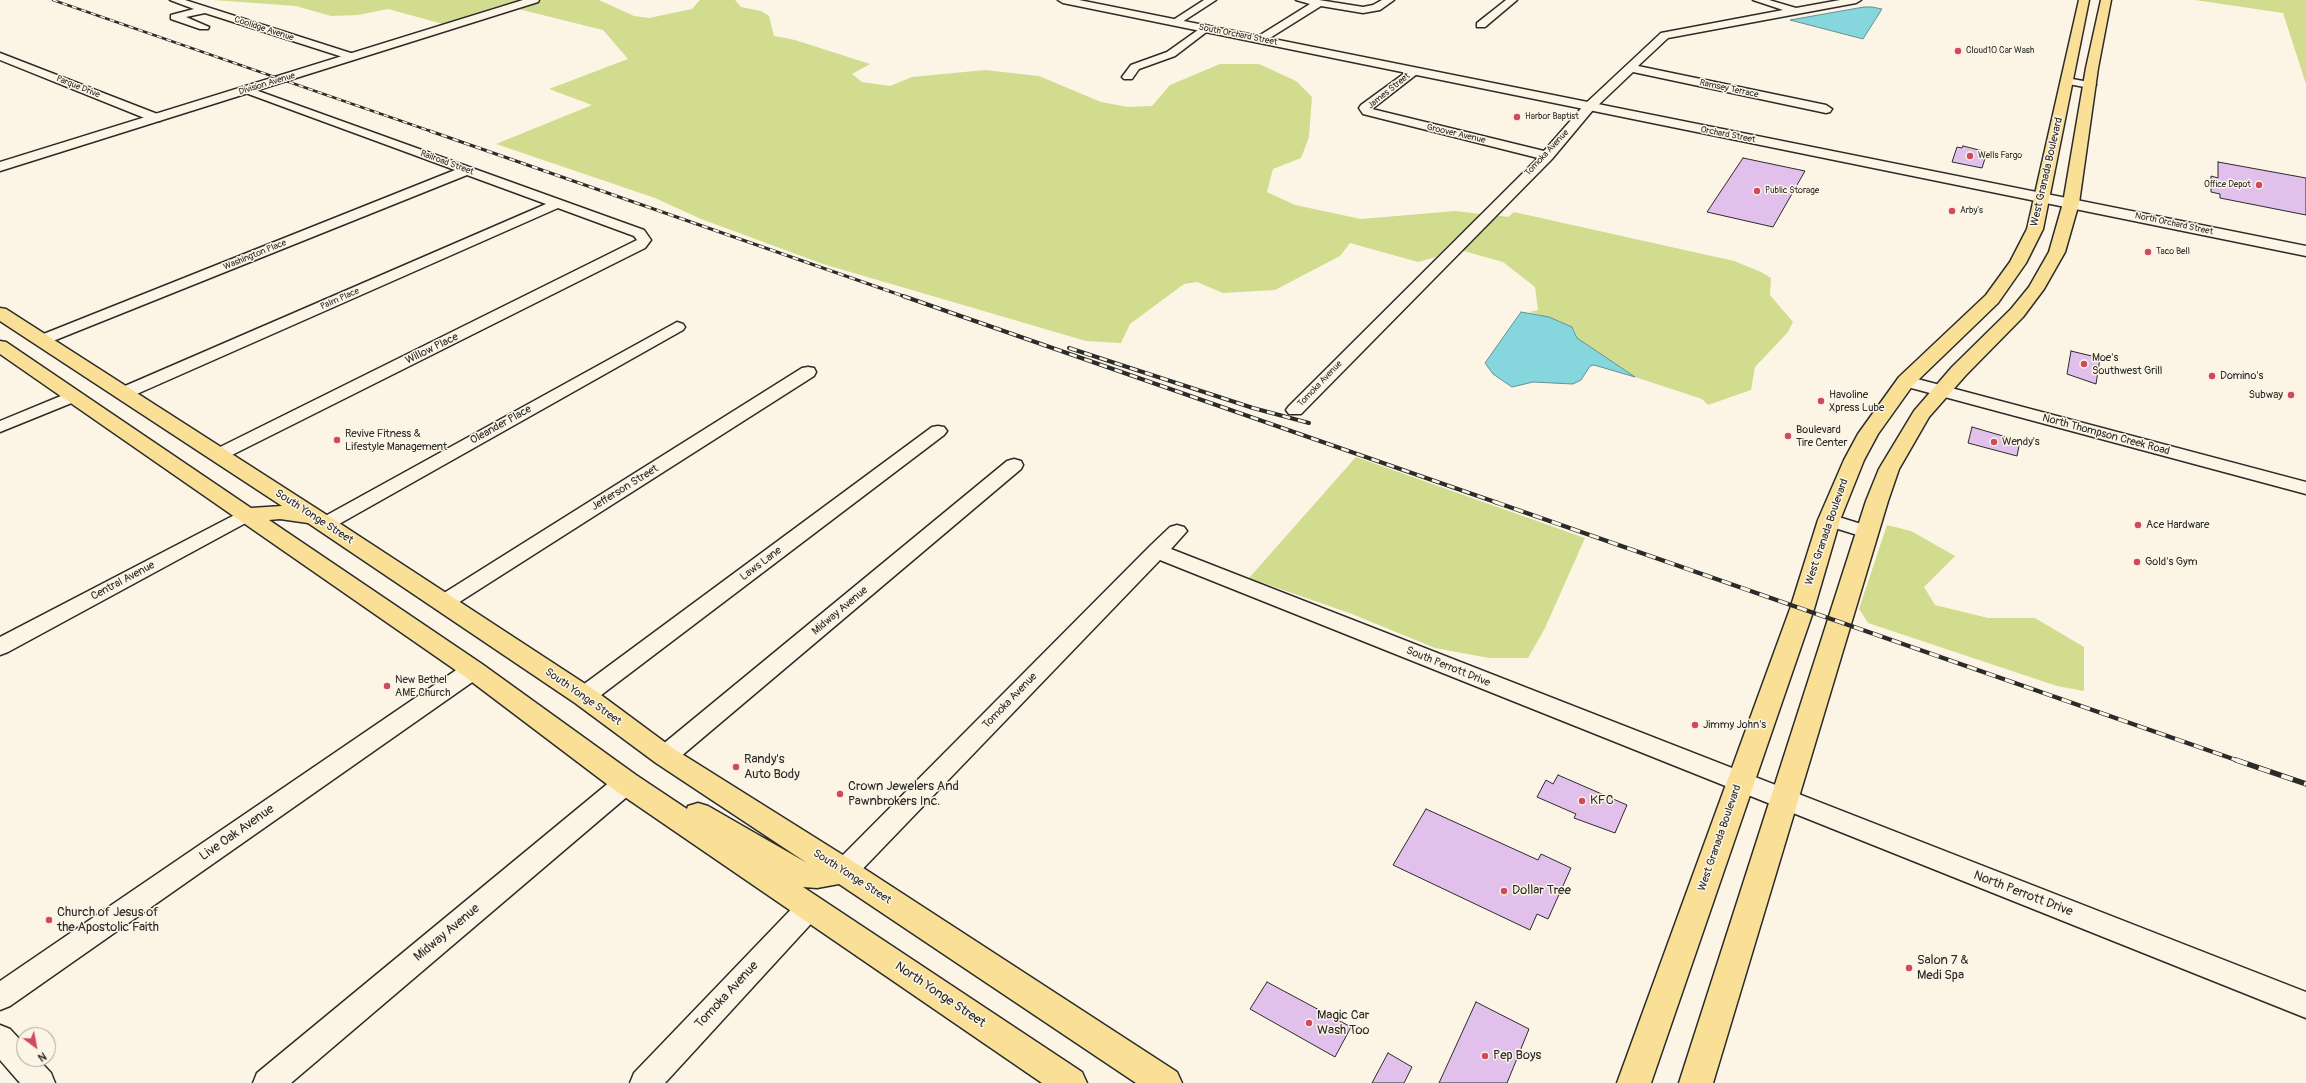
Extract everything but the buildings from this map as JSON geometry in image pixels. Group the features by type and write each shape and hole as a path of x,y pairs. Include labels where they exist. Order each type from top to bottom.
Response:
{"main road":[{"name":"West Granada Boulevard","path":"1634,1083 1802,609 1829,520 1840,490 1864,440 1906,381 1992,299 2004,283 2030,240 2043,197 2084,0"},
{"path":"1696,1083 1867,532 1889,469 1921,415 2017,313 2036,289 2057,252 2071,203 2090,85 2106,0"},
{"path":"2004,283 2017,293 2017,313"},
{"name":"South Yonge Street","path":"0,313 321,521 584,696 666,756 844,871 1165,1083"},
{"path":"0,341 16,342 42,340"},
{"path":"0,346 473,670 626,783 810,907"},
{"path":"246,515 280,512 321,521"},
{"path":"671,812 695,813 798,874 817,876 844,871"},
{"name":"North Yonge Street","path":"810,907 1070,1083"}],"street":[{"name":"Coolidge Avenue","path":"175,0 353,57"},
{"name":"Division Avenue","path":"3,165 534,0"},
{"path":"1175,22 1211,0"},
{"path":"1301,0 1363,10 1373,9 1389,0"},
{"path":"1481,25 1512,0"},
{"path":"1758,0 1796,11"},
{"name":"Tomoka Avenue","path":"1294,410 1547,156 1589,107 1631,68 1648,49 1665,35 1856,0"},
{"name":"South Orchard Street","path":"1071,1 1261,39 1413,72"},
{"path":"1261,39 1319,3"},
{"path":"204,27 175,17 205,10"},
{"path":"1128,77 1135,67 1170,54 1205,28"},
{"name":"Parque Drive","path":"0,56 156,118"},
{"name":"Ramsey Terrace","path":"1631,68 1826,109"},
{"name":"Orchard Street","path":"1413,72 2043,197"},
{"name":"James Street","path":"1366,111 1365,108 1413,72"},
{"path":"2067,81 2090,85"},
{"name":"Railroad Street","path":"247,90 468,170 556,204 639,233 644,240"},
{"name":"Groover Avenue","path":"1366,111 1547,156"},
{"name":"Washington Place","path":"42,340 468,170"},
{"name":"North Orchard Street","path":"2043,197 2306,251"},
{"name":"Palm Place","path":"124,393 556,204"},
{"name":"Willow Place","path":"218,455 640,245 644,240"},
{"name":"Oleander Place","path":"321,521 677,327"},
{"name":"Jefferson Street","path":"443,603 808,372"},
{"name":"North Thompson Creek Road","path":"1906,381 2306,488"},
{"path":"0,427 73,396"},
{"name":"Laws Lane","path":"584,696 938,431"},
{"name":"Midway Avenue","path":"666,756 1014,465"},
{"name":"Central Avenue","path":"0,647 246,515"},
{"path":"1829,520 1867,532"},
{"name":"Tomoka Avenue","path":"844,871 1177,531"},
{"name":"South Perrott Drive","path":"1157,551 1740,782"},
{"name":"Live Oak Avenue","path":"0,997 473,670"},
{"name":"North Perrott Drive","path":"1740,782 2306,1005"},
{"name":"Midway Avenue","path":"268,1083 626,783"},
{"name":"Tomoka Avenue","path":"645,1083 810,907"},
{"path":"0,1039 40,1083"}],"green space":[{"path":"213,0 528,0 508,6 501,5 443,24 388,9 358,15 331,16 296,6"},
{"path":"540,0 599,0 634,16 649,18 692,9 700,0 735,0 741,7 761,11 769,16 774,36 795,40 870,64 852,74 862,82 890,86 912,77 985,70 1039,76 1101,102 1128,107 1152,106 1170,85 1220,64 1259,64 1296,81 1312,97 1309,137 1301,158 1273,169 1267,192 1295,205 1361,219 1455,211 1480,214 1436,257 1418,262 1350,243 1340,256 1275,290 1223,293 1197,282 1184,284 1130,324 1121,343 1086,341 823,264 701,219 655,198 496,144 592,105 549,89 628,59 603,30 514,8"},
{"path":"2195,0 2306,0 2306,84 2283,13"},
{"path":"1514,212 1734,261 1761,272 1771,278 1770,295 1793,322 1788,332 1755,367 1751,390 1708,405 1702,399 1635,377 1577,338 1572,327 1554,319 1529,312 1538,310 1535,287 1503,262 1460,250 1495,215 1508,217"},
{"path":"1356,457 1585,538 1545,628 1528,658 1489,658 1435,648 1352,614 1249,578"},
{"path":"1887,525 1911,531 1955,556 1924,587 1935,605 1988,618 2035,618 2084,647 2084,691 2057,686 1868,623 1859,609"}],"water":[{"path":"1864,7 1882,9 1863,39 1790,20"},
{"path":"1521,312 1549,317 1572,327 1577,338 1635,377 1594,365 1590,366 1581,380 1573,384 1533,382 1512,387 1493,374 1485,363"}],"railway":[{"path":"53,0 433,132"},
{"path":"430,131 906,297"},
{"path":"903,296 1498,503"},
{"path":"1069,348 1253,408 1309,423"},
{"path":"1495,502 2239,761"},
{"path":"2236,760 2306,784"}],"place":[{"name":"Cloud10 Car Wash","path":"1958,51"},
{"name":"Harbor Baptist","path":"1517,117"},
{"name":"Wells Fargo","path":"1970,156"},
{"name":"Office Depot","path":"2259,185"},
{"name":"Public Storage","path":"1757,191"},
{"name":"Arby's","path":"1952,211"},
{"name":"Taco Bell","path":"2148,252"},
{"name":"Moe's Southwest Grill","path":"2084,364"},
{"name":"Domino's","path":"2212,376"},
{"name":"Subway","path":"2291,395"},
{"name":"Havoline Xpress Lube","path":"1821,401"},
{"name":"Boulevard Tire Center","path":"1788,436"},
{"name":"Revive Fitness & Lifestyle Management","path":"337,440"},
{"name":"Wendy's","path":"1994,442"},
{"name":"Ace Hardware","path":"2138,525"},
{"name":"Gold's Gym","path":"2137,562"},
{"name":"New Bethel AME Church","path":"387,686"},
{"name":"Jimmy John's","path":"1695,725"},
{"name":"Randy's Auto Body","path":"736,767"},
{"name":"Crown Jewelers And Pawnbrokers Inc.","path":"840,794"},
{"name":"KFC","path":"1582,801"},
{"name":"Dollar Tree","path":"1504,891"},
{"name":"Church of Jesus of the Apostolic Faith","path":"49,920"},
{"name":"Salon 7 & Medi Spa","path":"1909,968"},
{"name":"Magic Car Wash Too","path":"1309,1023"},
{"name":"Pep Boys","path":"1485,1056"}]}
